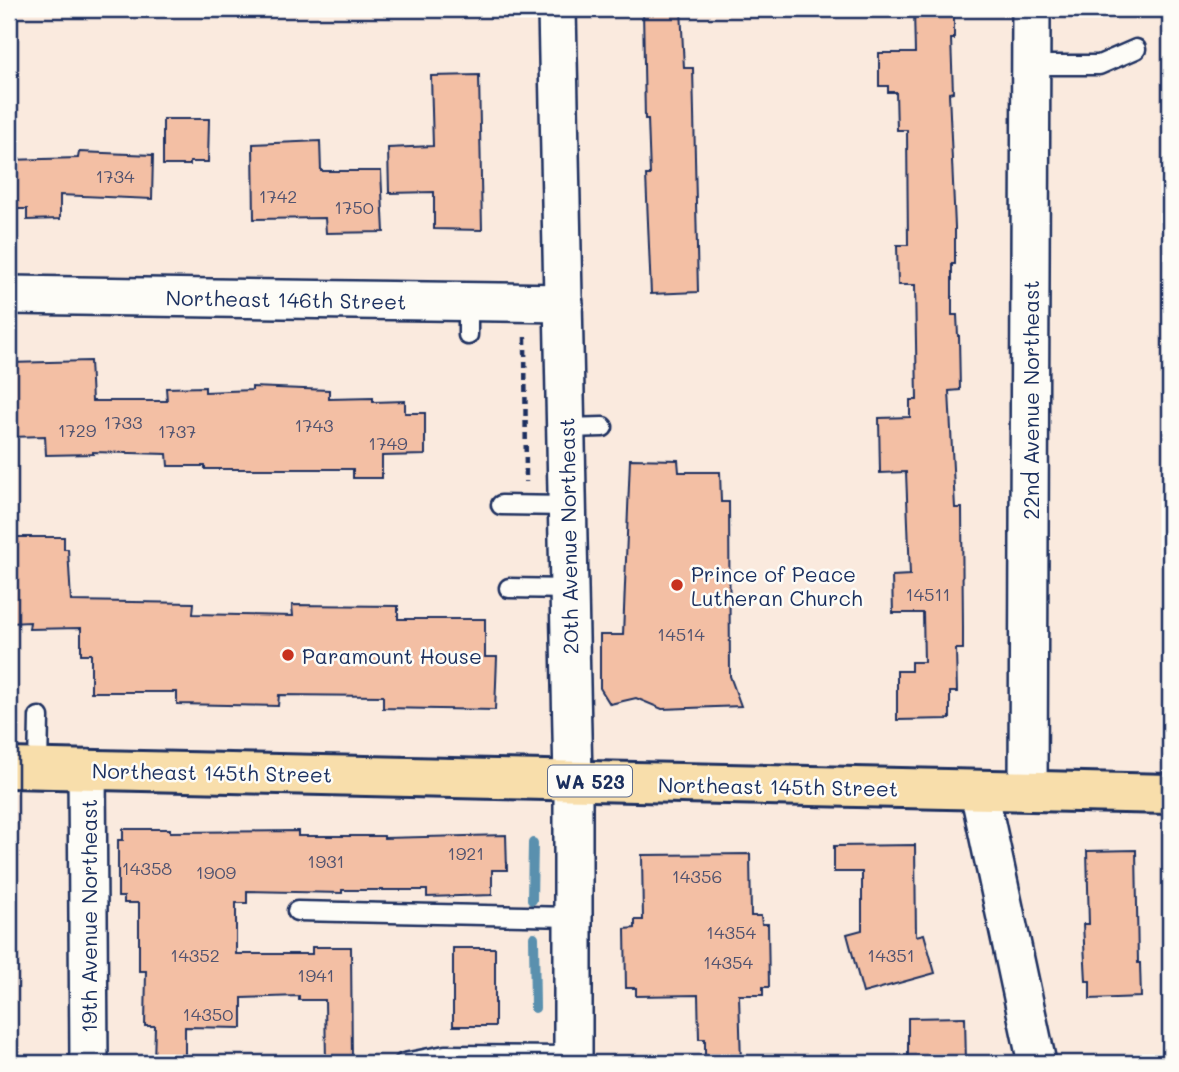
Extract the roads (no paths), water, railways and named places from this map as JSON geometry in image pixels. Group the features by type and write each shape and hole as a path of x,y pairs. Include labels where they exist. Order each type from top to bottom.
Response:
{"main road":[{"name":"Northeast 145th Street","path":"23,768 1170,794"}],"street":[{"name":"20th Avenue Northeast","path":"557,9 573,781 573,1060"},
{"name":"22nd Avenue Northeast","path":"1028,791 1031,9"},
{"name":"Northeast 146th Street","path":"9,295 468,319 564,303"},
{"name":"19th Avenue Northeast","path":"87,769 89,1063"},
{"path":"979,791 1037,1063"}],"lane":[{"path":"1031,65 1099,65 1136,49"},
{"path":"566,428 603,427"},
{"path":"501,505 568,506"},
{"path":"509,588 570,589"},
{"path":"23,768 39,716"},
{"path":"297,911 573,917"},
{"path":"404,1063 445,1055 573,1060"}],"waterway":[{"path":"532,900 533,843"},
{"path":"534,937 535,1008"}],"place":[{"name":"Prince of Peace Lutheran Church","path":"677,585"},
{"name":"Paramount House","path":"288,655"}]}
